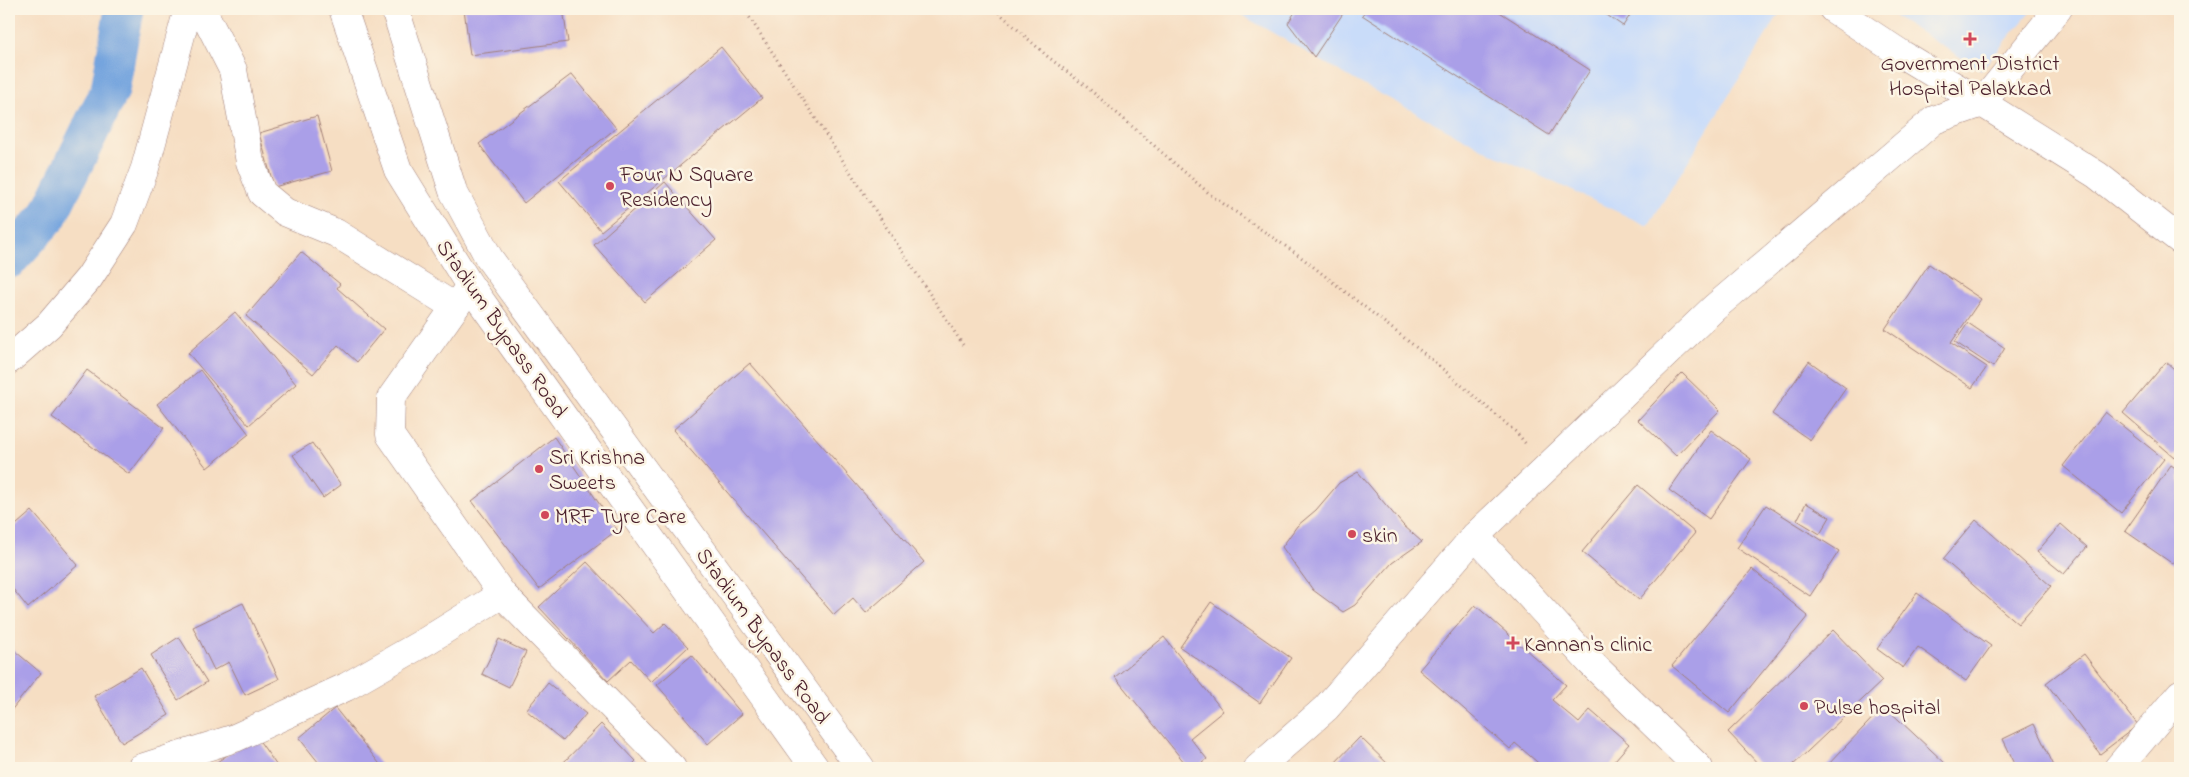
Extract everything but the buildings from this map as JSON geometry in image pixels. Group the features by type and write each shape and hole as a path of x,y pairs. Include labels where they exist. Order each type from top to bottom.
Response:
{"street":[{"path":"9,360 49,325 89,278 124,224 145,168 188,9"},
{"path":"202,9 233,70 250,162 262,193 285,212 336,233 462,297 391,398 390,436 502,594 672,768"},
{"name":"Stadium Bypass Road","path":"343,9 398,170 462,297 816,768"},
{"name":"Stadium Bypass Road","path":"395,9 452,192 489,258 861,768"},
{"path":"1833,9 1903,55 2097,175 2180,240"},
{"path":"1258,768 1326,708 1475,536 1714,308 1934,120 1982,104 2058,9"},
{"path":"1475,536 1590,662 1689,765"},
{"path":"141,768 235,738 346,687 428,640 502,594"},
{"path":"2118,768 2180,694"}],"path":[{"path":"744,9 965,348"},
{"path":"995,9 1047,56 1088,88 1212,196 1297,254 1431,359 1517,433 1546,469"}],"shaded area":[{"path":"1231,9 1777,9 1781,11 1648,226 1497,156 1358,82"},
{"name":"Government District Hospital Palakkad","path":"1883,9 2033,9 1981,70"}],"waterway":[{"path":"9,259 48,216 110,90 124,9"}],"place":[{"name":"Government District Hospital Palakkad","path":"1970,39"},
{"name":"Four N Square Residency","path":"610,186"},
{"name":"Sri Krishna Sweets","path":"539,469"},
{"name":"MRF Tyre Care","path":"545,515"},
{"name":"skin","path":"1352,534"},
{"name":"Kannan's clinic","path":"1513,643"},
{"name":"Pulse hospital","path":"1804,706"}]}
